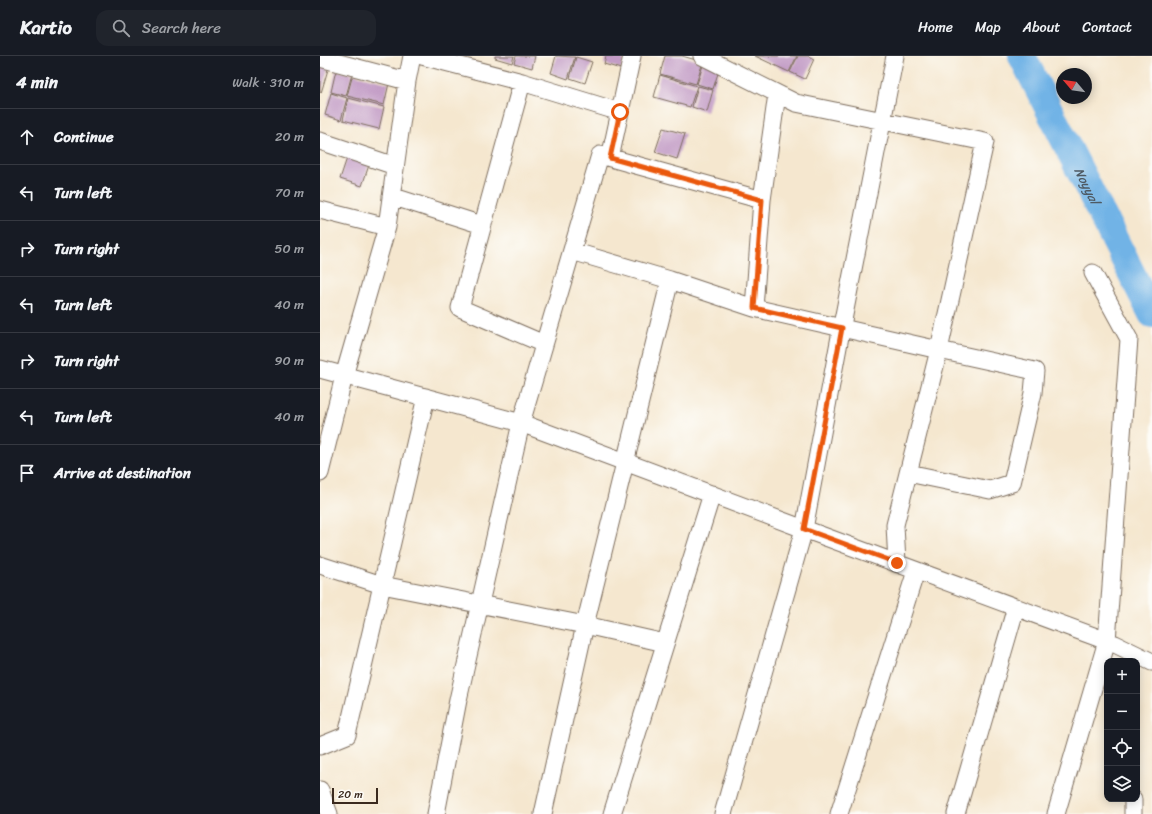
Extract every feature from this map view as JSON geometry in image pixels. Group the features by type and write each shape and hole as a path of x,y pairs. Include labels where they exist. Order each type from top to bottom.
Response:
{"street":[{"path":"320,473 344,376 387,228 407,81 412,56"},
{"path":"422,56 522,82 620,112"},
{"path":"610,158 632,56"},
{"path":"702,56 796,103 984,142 939,350 895,525 897,563"},
{"path":"723,814 804,529 894,56"},
{"path":"320,58 407,81"},
{"path":"522,82 460,308 544,344"},
{"path":"754,308 762,200 778,94"},
{"path":"320,141 395,166"},
{"path":"436,814 458,700 521,422 600,155 762,200"},
{"path":"391,196 482,226"},
{"path":"320,210 387,228"},
{"path":"572,251 670,280 754,308 1034,371 1033,393 1012,483 990,490 908,473"},
{"path":"1056,814 1107,641 1129,339 1093,273"},
{"path":"543,814 585,625 670,280"},
{"path":"320,369 521,422 916,571 1107,641 1135,657 1152,662"},
{"path":"320,746 347,735 426,397"},
{"path":"612,814 712,494"},
{"path":"320,565 382,585 585,625 665,643"},
{"path":"839,814 916,571"},
{"path":"956,814 1016,607"},
{"path":"320,790 329,814"},
{"path":"1133,802 1133,814"}],"building":[{"path":"495,56 514,56 512,63 495,58"},
{"path":"516,56 535,56 532,68 514,63"},
{"path":"556,56 575,57 568,79 551,73"},
{"path":"606,56 625,56 621,69 604,64"},
{"path":"665,56 682,56 703,62 696,84 660,74"},
{"path":"755,56 797,56 789,72"},
{"path":"798,56 808,56 814,59 805,79 790,72"},
{"path":"576,57 592,62 585,83 570,78"},
{"path":"704,62 720,67 713,89 697,84"},
{"path":"320,63 329,66 321,93 320,92"},
{"path":"336,70 352,74 346,96 331,92"},
{"path":"353,74 389,83 384,105 347,96"},
{"path":"660,75 697,86 690,107 654,97"},
{"path":"698,86 713,90 707,112 692,107"},
{"path":"331,93 347,98 341,120 325,115"},
{"path":"348,98 384,107 379,129 343,120"},
{"path":"663,128 685,134 677,159 655,152"},
{"path":"349,152 371,159 362,186 340,179"}],"waterway":[{"name":"Noyyal","path":"1022,56 1152,314"}],"route":[{"path":"620,112 610,158 762,200 754,308 842,328 804,529 897,563"}]}
